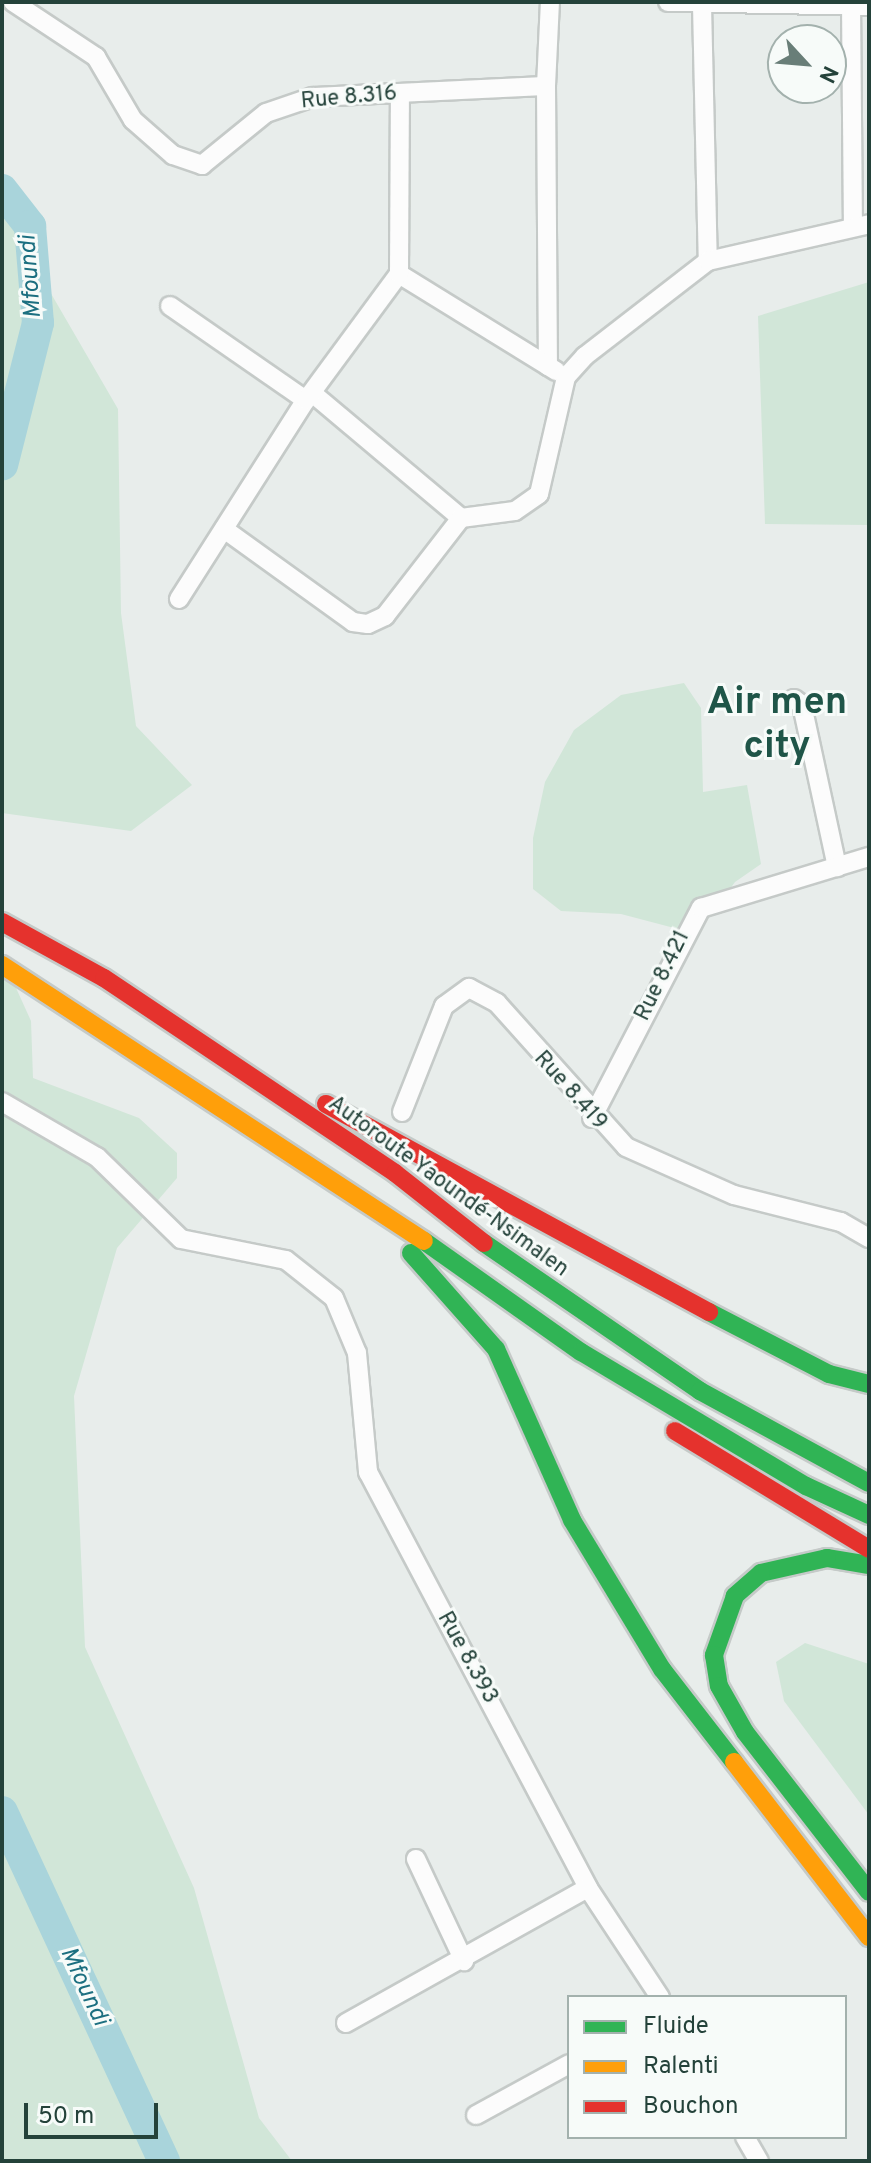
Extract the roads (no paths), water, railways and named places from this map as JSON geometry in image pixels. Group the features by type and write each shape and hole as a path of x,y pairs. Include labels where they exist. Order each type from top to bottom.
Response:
{"highway":[{"name":"Autoroute Yaoundé-Nsimalen","path":"2,922 104,978 395,1173 527,1277 700,1391 869,1483"},
{"path":"2,965 261,1131 581,1352 806,1486 869,1515"},
{"path":"104,978 427,1161 869,1396"},
{"path":"261,1131 432,1272 496,1349 572,1520 623,1610 699,1722 869,1937"},
{"path":"581,1352 640,1407 869,1549"},
{"path":"829,1374 869,1384"},
{"path":"869,1565 827,1558 761,1573 735,1596 714,1655 719,1686 745,1732 869,1892"}],"street":[{"name":"Rue 8.316","path":"13,2 96,57 133,120 189,165 202,165 288,104 400,93 546,86"},
{"path":"548,366 546,86 550,2"},
{"path":"224,529 353,622 368,624 385,616 461,518 515,511 539,494 566,377 708,261 861,225 857,5 702,5 668,2"},
{"path":"702,5 708,261"},
{"path":"179,599 309,396 399,274 400,93"},
{"path":"399,274 566,377"},
{"path":"170,306 309,396 461,518"},
{"path":"794,699 802,705 837,867"},
{"name":"Rue 8.421","path":"592,1118 701,908 869,857"},
{"name":"Rue 8.419","path":"402,1112 444,1006 455,991 469,988 497,1003 592,1118 626,1147 687,1176 841,1222 869,1238"},
{"name":"Rue 8.393","path":"2,1102 97,1157 181,1239 286,1260 334,1298 357,1353 368,1472 588,1888 659,1995"},
{"path":"416,1859 464,1961"},
{"path":"346,2023 464,1961 588,1888"},
{"path":"476,2115 567,2065"},
{"path":"746,2139 759,2161"}],"waterway":[{"name":"Mfoundi","path":"2,190 30,226 38,323 2,465"},
{"name":"Mfoundi","path":"2,1812 164,2161"}],"district":[{"name":"Air men city","path":"777,726"}]}
